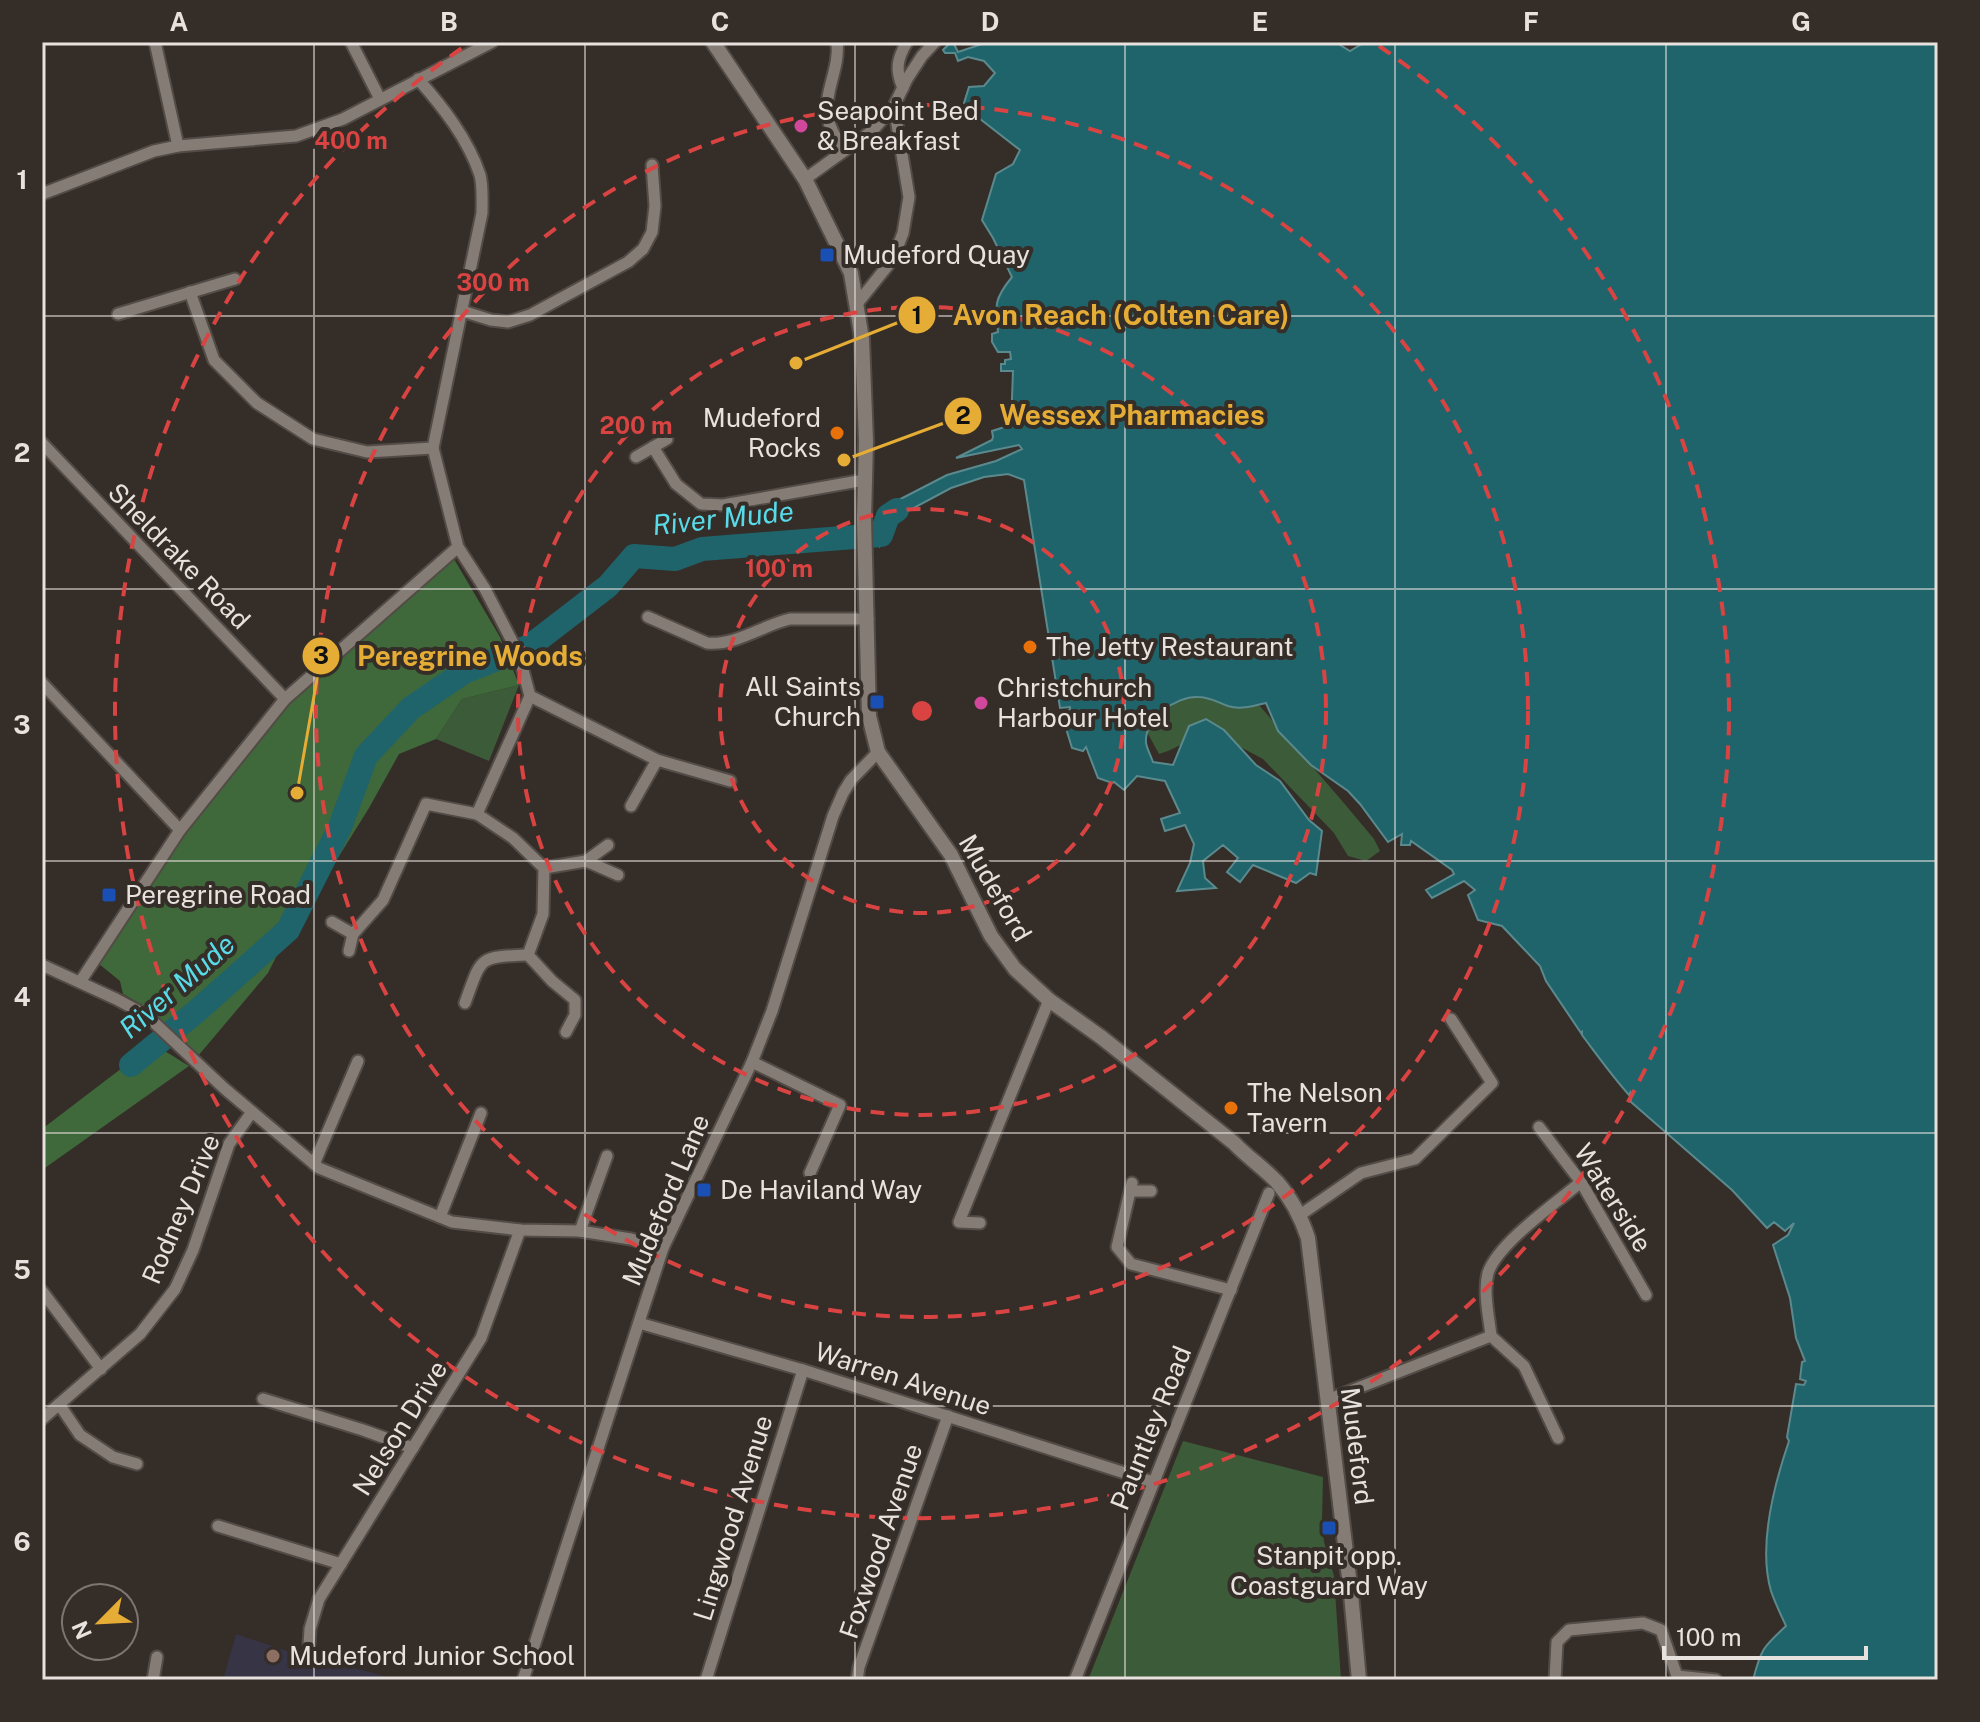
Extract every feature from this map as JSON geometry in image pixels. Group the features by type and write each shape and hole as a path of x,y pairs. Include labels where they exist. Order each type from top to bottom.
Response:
{"street":[{"path":"155,42 178,146"},
{"path":"351,42 380,99"},
{"path":"42,194 154,151 178,146 296,136 343,119 492,42"},
{"name":"Mudeford","path":"713,42 805,179 851,273 862,339 869,716 878,752 951,855 991,936 1015,969 1049,1000 1101,1037 1234,1143 1249,1160 1275,1180 1300,1215 1308,1238 1359,1680"},
{"path":"837,42 837,63 827,116 844,150"},
{"path":"903,88 897,74 900,54 907,42"},
{"path":"805,179 872,131 894,106 922,56 935,42"},
{"path":"418,79 442,106 464,141 481,177 482,213 433,448 458,547 485,589 514,645 530,696 477,814"},
{"path":"856,305 893,259 903,233 909,197 894,106"},
{"path":"462,311 508,322 530,315 628,262 643,249 652,232 655,206 652,165"},
{"path":"118,314 235,279"},
{"path":"190,292 214,360 257,403 313,439 367,452 433,448"},
{"path":"636,457 667,439"},
{"name":"Sheldrake Road","path":"42,443 285,699"},
{"path":"653,447 676,484 701,504 723,505 864,480"},
{"path":"80,982 180,830 285,699 458,547"},
{"path":"648,617 716,644 790,619 868,619"},
{"path":"42,683 180,830"},
{"path":"530,696 657,760 730,781"},
{"name":"Mudeford Lane","path":"523,1680 663,1248 752,1062 772,1011 833,816 851,780 878,752"},
{"path":"631,806 657,760"},
{"path":"349,951 353,934 383,900 426,804 477,814 513,838 544,868 543,914 528,955"},
{"path":"544,868 586,861 608,845"},
{"path":"586,861 618,875"},
{"path":"332,922 353,934"},
{"path":"465,1003 477,968 491,956 528,955 575,1000 575,1015 566,1032"},
{"path":"42,965 146,1015 225,1089 319,1168 452,1222 520,1230 580,1231 663,1248"},
{"path":"980,1223 959,1222 1049,1000"},
{"path":"1300,1215 1361,1173 1415,1159 1492,1083 1451,1019"},
{"path":"314,1164 358,1061"},
{"path":"752,1062 840,1105 810,1173"},
{"name":"Rodney Drive","path":"42,1419 140,1334 175,1289 193,1250 229,1144 252,1112"},
{"path":"440,1217 481,1113"},
{"name":"Waterside","path":"1539,1127 1581,1182 1646,1295"},
{"path":"580,1231 607,1156"},
{"path":"1558,1438 1524,1366 1491,1336 1486,1285 1488,1273 1498,1255 1581,1182"},
{"path":"1151,1191 1132,1187 1117,1247 1131,1264 1231,1290"},
{"name":"Pauntley Road","path":"1075,1680 1269,1193"},
{"name":"Nelson Drive","path":"309,1644 319,1599 481,1338 520,1230"},
{"path":"42,1291 101,1369"},
{"name":"Warren Avenue","path":"639,1323 803,1370 1153,1482"},
{"path":"1327,1400 1491,1336"},
{"name":"Lingwood Avenue","path":"706,1680 803,1370"},
{"path":"263,1399 413,1448"},
{"path":"59,1404 80,1435 113,1457 137,1464"},
{"name":"Foxwood Avenue","path":"857,1680 948,1416"},
{"path":"218,1526 341,1564"},
{"path":"1555,1680 1557,1642 1569,1630 1643,1623 1661,1630 1677,1676 1716,1680"},
{"path":"153,1680 157,1657"}],"shaded area":[{"name":"Mudeford Junior School","path":"236,1634 299,1655 300,1651 309,1649 317,1657 397,1680 223,1680"}],"green space":[{"path":"454,559 500,637 519,685 462,699 436,739 399,754 268,973 198,1056 148,1008 123,994 120,981 99,964 183,834 290,702"},
{"path":"519,685 489,761 436,739 462,699"},
{"path":"1171,691 1253,698 1374,839 1380,851 1366,861 1348,856 1334,833 1263,759 1210,731 1159,754 1141,721"},
{"path":"147,1040 189,1066 42,1170 42,1129 143,1052"},
{"path":"1183,1441 1323,1477 1322,1521 1324,1542 1334,1576 1341,1680 1088,1680"}],"water":[{"path":"951,42 958,52 988,42 1335,42 1350,51 1365,42 1938,42 1938,1680 1753,1680 1764,1649 1786,1626 1771,1591 1766,1555 1770,1516 1789,1441 1787,1437 1796,1384 1804,1385 1806,1381 1800,1379 1802,1362 1805,1361 1796,1338 1790,1298 1773,1245 1788,1235 1794,1223 1785,1231 1774,1222 1767,1228 1732,1190 1631,1102 1630,1093 1582,1035 1546,981 1540,966 1502,926 1478,920 1468,895 1475,890 1464,881 1432,898 1426,890 1454,874 1452,870 1411,841 1410,845 1401,845 1402,834 1388,842 1348,791 1311,765 1278,731 1266,703 1237,708 1202,697 1180,700 1163,711 1150,726 1147,745 1153,762 1173,765 1189,726 1206,719 1224,730 1256,765 1280,781 1309,820 1322,831 1316,875 1310,873 1296,883 1253,865 1240,882 1227,872 1238,858 1223,845 1203,861 1205,878 1216,888 1177,891 1190,863 1194,844 1185,825 1165,831 1161,819 1180,813 1165,781 1137,776 1124,790 1114,782 1098,778 1086,747 1083,751 1072,748 1061,712 1070,710 1070,707 1060,708 1024,480 1008,474 984,477 951,488 895,518 880,545 883,508 947,475 996,461 1022,449 1019,445 956,458 992,440 992,431 1011,425 1013,371 1001,371 1001,364 1011,359 1010,352 998,352 992,342 992,334 998,332 996,309 999,297 1012,277 982,220 996,174 1013,164 1020,150 964,103 969,87 984,86 995,73 984,61 968,57 958,61 955,53 945,53 943,50"}],"waterway":[{"name":"River Mude","path":"131,1065 288,930 340,827 366,756 411,708 464,672 530,646 608,586 634,556 675,559 702,549 881,535 888,516 897,510"}],"place":[{"name":"Seapoint Bed & Breakfast","path":"801,126"},
{"name":"Mudeford Quay","path":"827,255"},
{"name":"Avon Reach (Colten Care)","path":"796,363"},
{"name":"Mudeford Rocks","path":"837,433"},
{"name":"Wessex Pharmacies","path":"844,460"},
{"name":"The Jetty Restaurant","path":"1030,647"},
{"name":"All Saints Church","path":"877,702"},
{"name":"Christchurch Harbour Hotel","path":"981,703"},
{"name":"Peregrine Woods","path":"297,793"},
{"name":"Peregrine Road","path":"109,895"},
{"name":"The Nelson Tavern","path":"1231,1108"},
{"name":"De Haviland Way","path":"704,1190"},
{"name":"Stanpit opp. Coastguard Way","path":"1329,1528"},
{"name":"Mudeford Junior School","path":"273,1656"}]}
